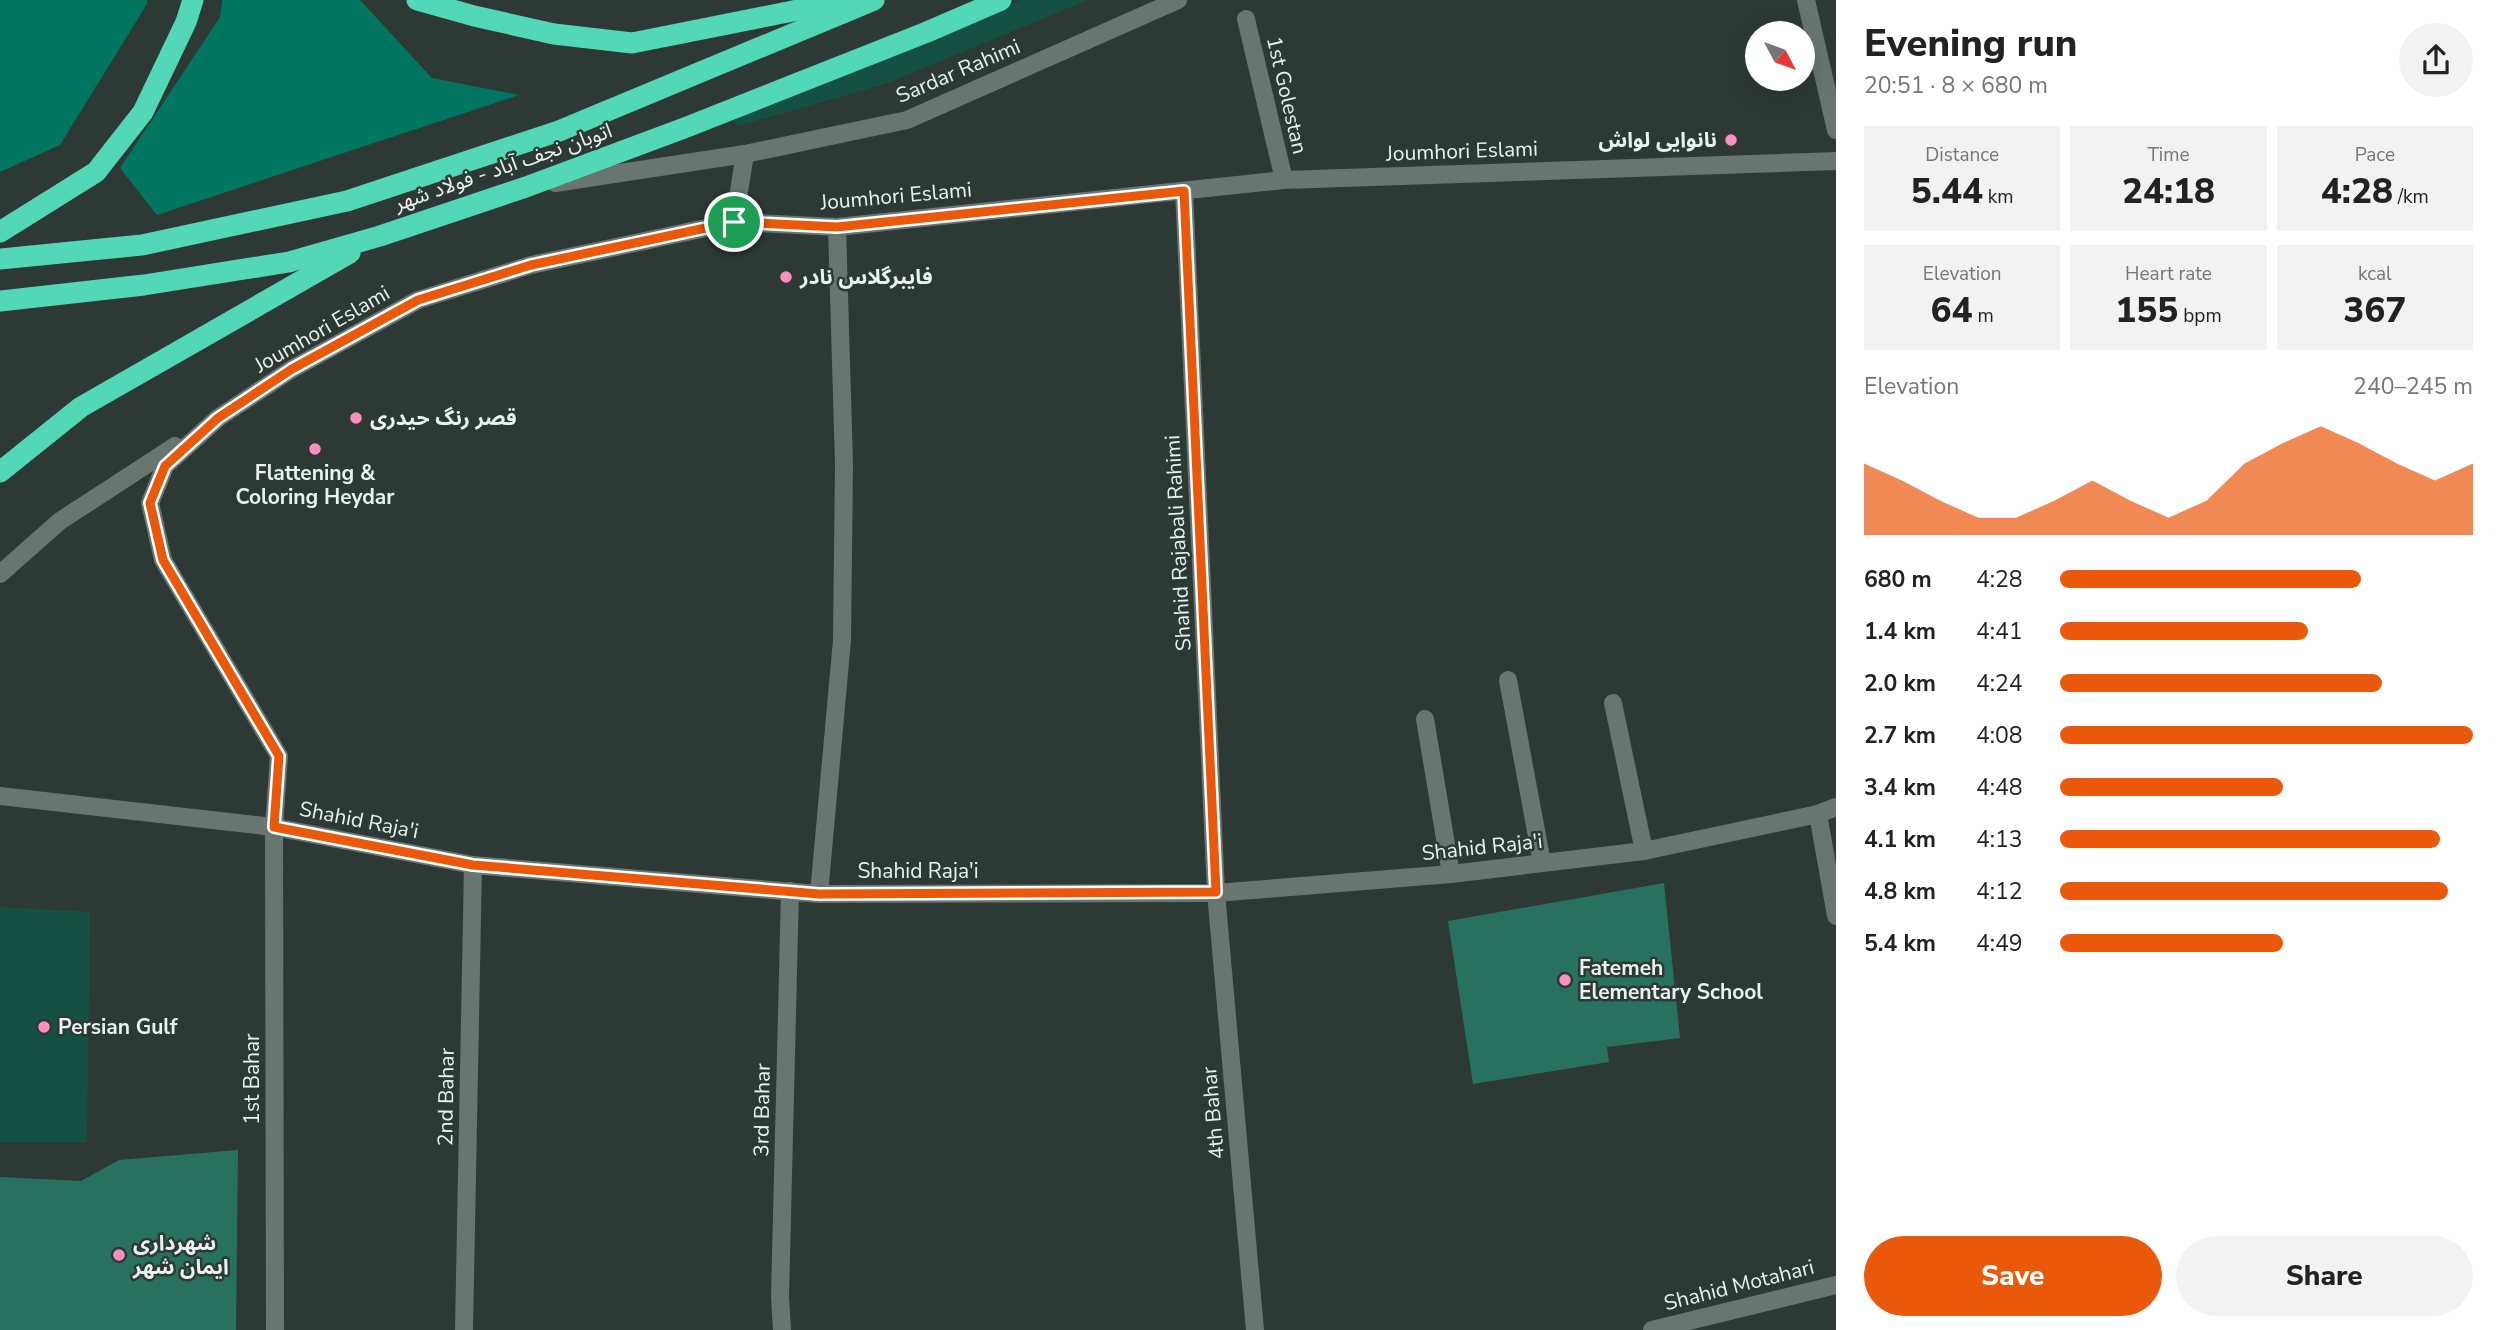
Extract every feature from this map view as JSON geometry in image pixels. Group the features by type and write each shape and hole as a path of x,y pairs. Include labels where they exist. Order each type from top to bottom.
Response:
{"highway":[{"path":"0,233 96,173 143,112 186,22 193,0"},
{"path":"417,0 554,34 632,43 848,0"},
{"name":"اتوبان نجف آباد - فولاد شهر","path":"0,260 142,245 347,201 559,131 874,0"},
{"name":"اتوبان نجف آباد - فولاد شهر","path":"0,301 144,285 289,262 380,236 526,187 687,127 1001,0"},
{"path":"0,472 81,407 380,236"}],"street":[{"name":"Sardar Rahimi","path":"526,187 745,154 907,120 1178,0"},
{"path":"1806,0 1836,130"},
{"name":"1st Golestan","path":"1246,19 1283,180"},
{"path":"734,222 745,154"},
{"name":"Joumhori Eslami","path":"274,827 279,756 163,560 150,503 165,466 218,418 292,369 418,300 531,265 734,222 837,227 1283,180 1836,161"},
{"name":"Shahid Rajabali Rahimi","path":"1184,191 1216,892"},
{"path":"819,894 842,640 844,464 837,227"},
{"path":"0,574 60,521 218,418"},
{"path":"1508,680 1542,863"},
{"path":"1613,703 1644,851"},
{"path":"1425,719 1451,874"},
{"name":"Shahid Raja'i","path":"0,796 274,827 473,865 819,894 1216,892 1451,874 1644,851 1818,814 1836,807"},
{"path":"1818,814 1836,916"},
{"name":"1st Bahar","path":"274,827 275,1330"},
{"name":"2nd Bahar","path":"464,1330 473,865"},
{"name":"3rd Bahar","path":"782,1330 780,1297 790,891"},
{"name":"4th Bahar","path":"1216,892 1255,1330"},
{"name":"Shahid Motahari","path":"1652,1330 1836,1285"}],"green space":[{"path":"0,0 147,0 147,4 60,145 0,172"},
{"path":"222,0 360,0 432,78 519,95 157,215 120,168 220,17"},
{"path":"1021,0 1088,0 885,84 738,126 730,117 851,71"},
{"name":"Persian Gulf","path":"0,907 90,912 87,1142 0,1142"}],"building":[{"name":"Fatemeh Elementary School","path":"1664,883 1680,1038 1607,1047 1609,1062 1473,1084 1448,921"},
{"name":"شهرداری ایمان شهر","path":"238,1150 236,1330 0,1330 0,1177 81,1181 119,1160"}],"place":[{"name":"نانوایی لواش","path":"1731,140"},
{"name":"فایبرگلاس نادر","path":"786,277"},
{"name":"قصر رنگ حیدری","path":"356,418"},
{"name":"Flattening & Coloring Heydar","path":"315,449"},
{"name":"Fatemeh Elementary School","path":"1565,980"},
{"name":"Persian Gulf","path":"44,1027"},
{"name":"شهرداری ایمان شهر","path":"119,1255"}],"route":[{"path":"1184,191 1216,892 819,894 473,865 274,827 279,756 163,560 150,503 165,466 218,418 292,369 418,300 531,265 624,243 734,222 837,227 1184,191"}]}
